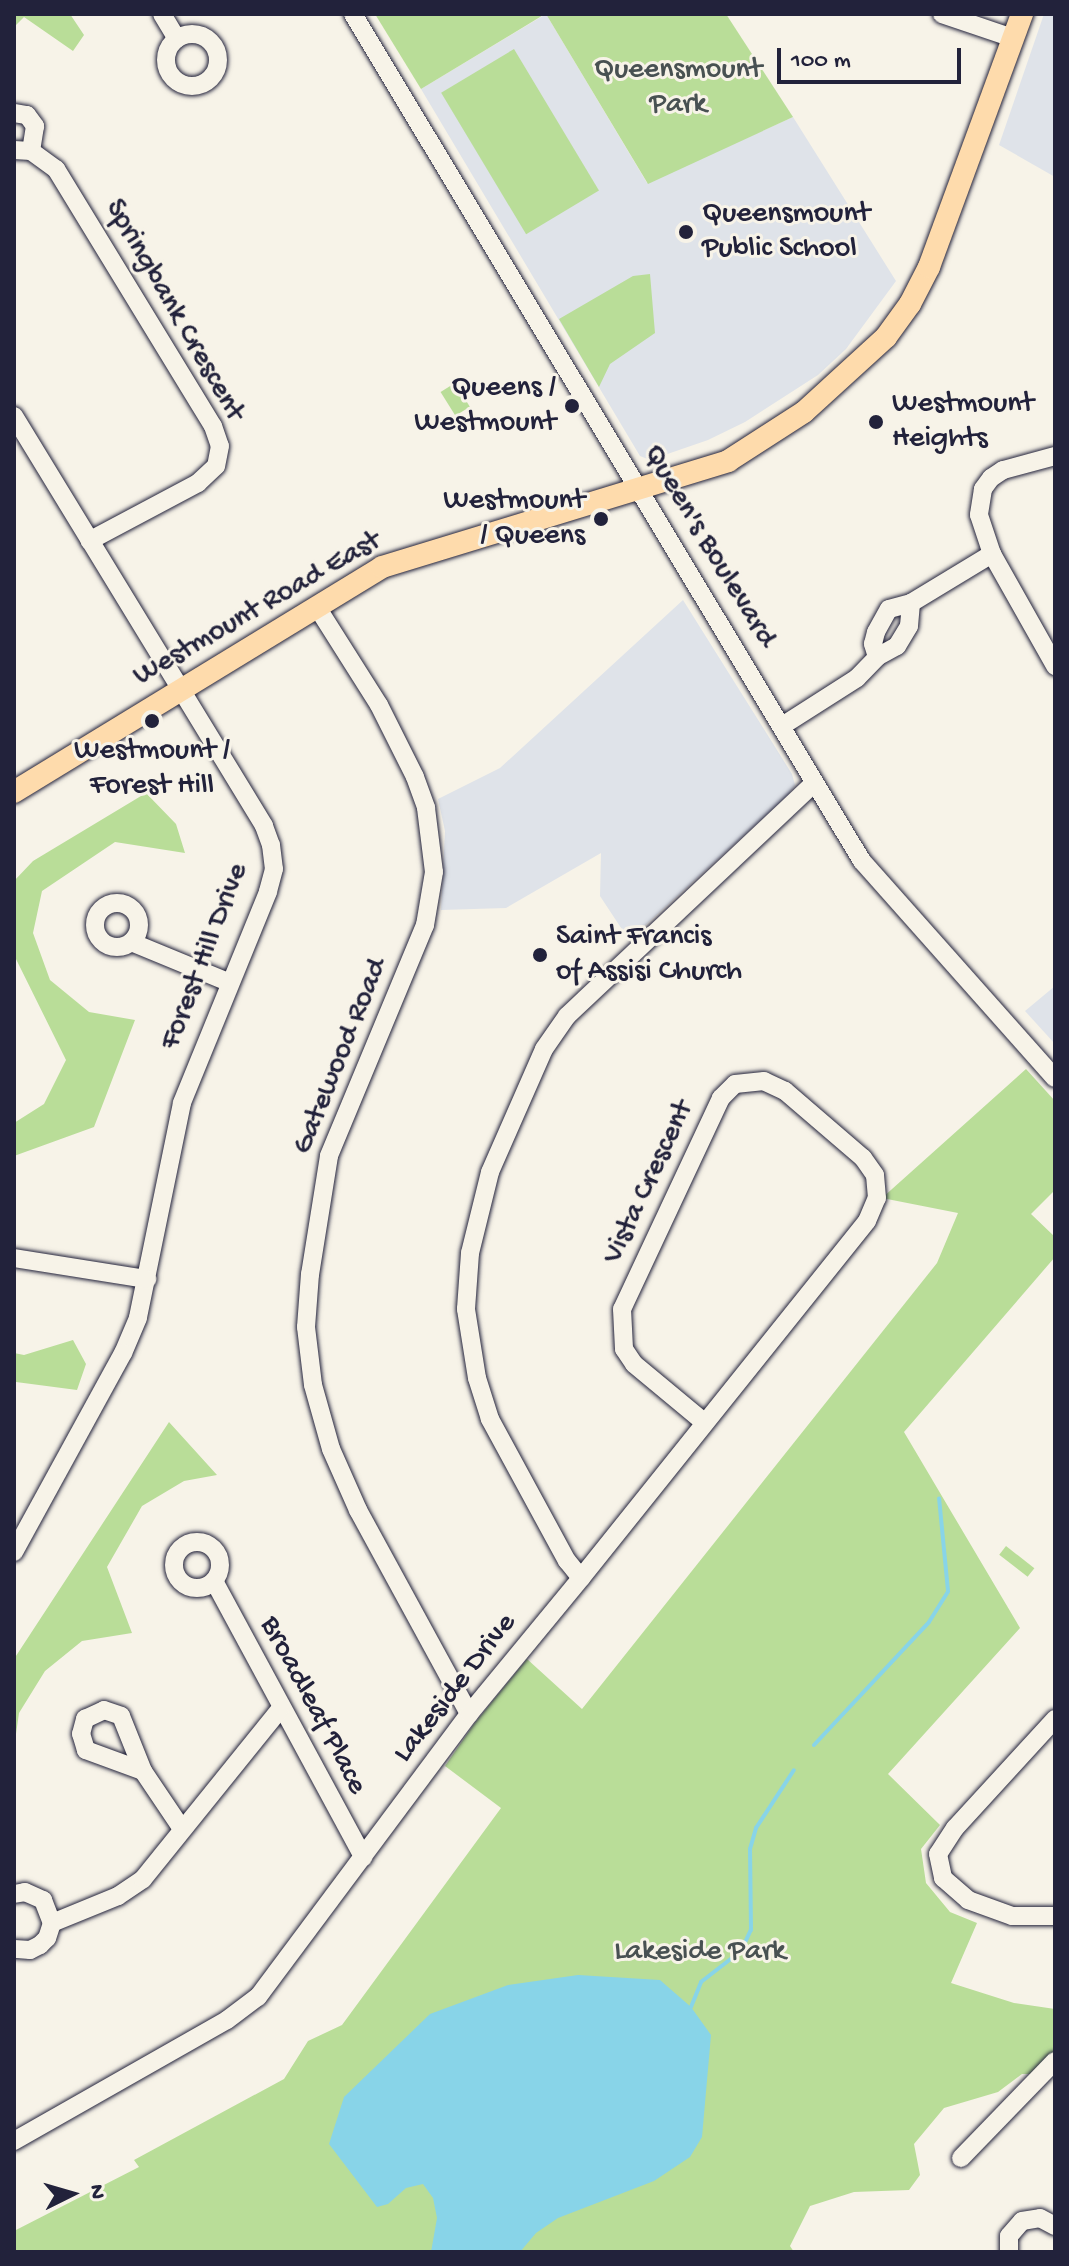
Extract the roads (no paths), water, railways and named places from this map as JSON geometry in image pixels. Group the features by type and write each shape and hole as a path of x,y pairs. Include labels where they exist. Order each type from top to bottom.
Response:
{"main road":[{"name":"Westmount Road East","path":"14,792 398,560 728,461 804,412 886,337 910,304 929,267 1022,14"}],"street":[{"path":"162,14 177,39"},
{"name":"Queen's Boulevard","path":"353,14 862,861 1055,1078"},
{"path":"942,14 1013,38"},
{"name":"Springbank Crescent","path":"14,113 27,115 35,126 22,150 56,169 213,426 220,446 216,466 198,483 89,541"},
{"name":"Forest Hill Drive","path":"14,416 264,826 271,845 274,869 268,892 228,982 182,1103 138,1318 123,1353 14,1552"},
{"path":"1055,456 1003,470 983,489 979,515 992,554 1055,666"},
{"path":"877,657 873,644 881,620 889,609 911,603 992,554"},
{"path":"782,726 857,678 877,657 886,654 905,635 912,616 911,603"},
{"name":"Gatewood Road","path":"317,607 379,705 415,777 426,808 434,872 425,925 329,1156 310,1274 306,1327 313,1385 331,1449 358,1510 469,1714"},
{"path":"581,1578 567,1561 490,1419 477,1378 466,1309 470,1253 483,1194 544,1049 567,1016 814,783"},
{"path":"131,942 228,982"},
{"name":"Vista Crescent","path":"705,1423 634,1364 624,1349 622,1309 721,1098 735,1084 748,1080 764,1081 785,1091 863,1158 875,1175 877,1198"},
{"name":"Lakeside Drive","path":"14,2141 227,2020 258,1997 469,1714 867,1221 877,1198"},
{"path":"14,1258 147,1279"},
{"name":"Broadleaf Place","path":"214,1581 280,1709 363,1857"},
{"path":"14,1949 30,1950 40,1945 52,1923 118,1896 143,1879 280,1709"},
{"path":"1055,1719 955,1828 938,1854 943,1878 954,1890 987,1910 1034,1918 1055,1916"},
{"path":"143,1771 182,1829"},
{"path":"14,1894 25,1892 43,1900 52,1923"},
{"path":"961,2158 1055,2061"},
{"path":"1009,2252 1009,2236 1022,2221 1040,2218 1055,2226"}],"water":[{"path":"578,1975 660,1980 691,2007 711,2035 702,2137 690,2157 654,2181 558,2218 536,2233 520,2252 431,2252 437,2218 433,2198 423,2184 406,2188 388,2204 377,2207 329,2144 344,2097 430,2014 508,1985"}],"waterway":[{"path":"814,1745 929,1622 948,1591 939,1498"},
{"path":"691,2007 701,1982 741,1951 751,1930 750,1849 756,1828 794,1770"}],"place":[{"name":"Queensmount Public School","path":"686,232"},
{"name":"Queens / Westmount","path":"572,406"},
{"name":"Westmount Heights","path":"876,422"},
{"name":"Westmount / Queens","path":"601,519"},
{"name":"Westmount / Forest Hill","path":"152,721"},
{"name":"Saint Francis of Assisi Church","path":"540,955"}],"park label":[{"name":"Queensmount Park","path":"678,88"},
{"name":"Lakeside Park","path":"700,1953"}]}
